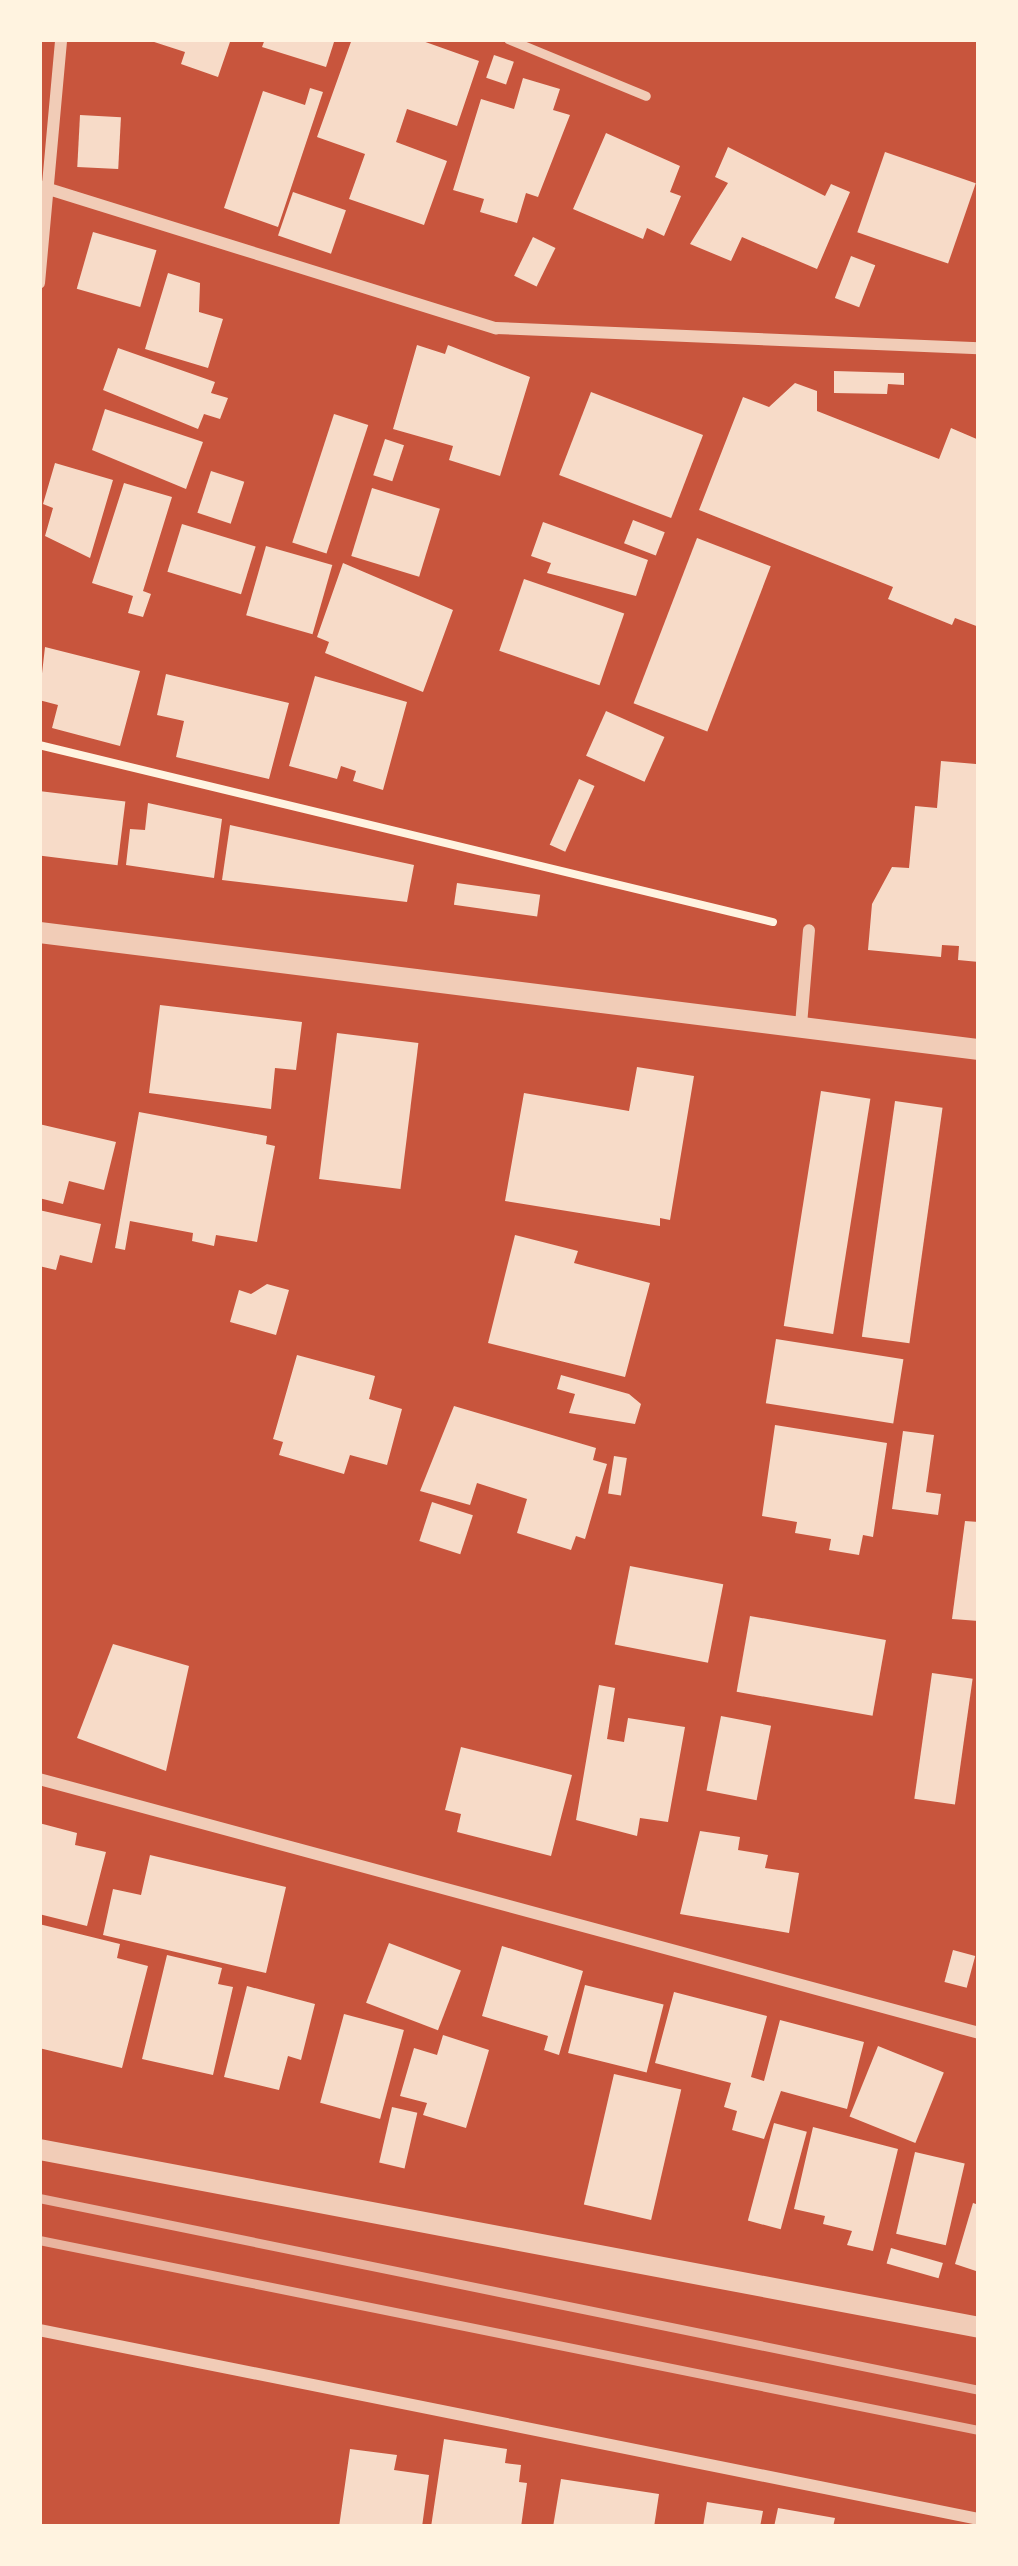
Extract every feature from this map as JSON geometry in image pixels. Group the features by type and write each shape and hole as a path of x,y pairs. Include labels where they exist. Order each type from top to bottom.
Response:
{"street":[{"path":"39,283 44,188 62,39"},
{"path":"44,188 496,328 979,348"},
{"path":"801,1025 809,930"},
{"path":"39,932 979,1048"},
{"path":"39,1779 979,2033"},
{"path":"39,2149 979,2327"},
{"path":"39,2330 979,2519"}],"lane":[{"path":"508,39 646,96"}],"path":[{"path":"39,745 809,930"}],"building":[{"path":"231,39 218,77 181,64 185,52 148,40"},
{"path":"265,39 335,39 326,67 262,47"},
{"path":"352,39 417,39 479,61 457,126 407,109 396,142 447,161 424,225 349,199 365,154 317,137"},
{"path":"494,55 514,62 506,85 486,78"},
{"path":"523,78 560,89 553,110 570,115 538,197 526,193 517,223 480,212 484,199 453,190 481,99 514,109"},
{"path":"310,88 323,92 278,227 224,208 263,91 305,105"},
{"path":"80,115 121,117 118,169 77,167"},
{"path":"606,133 680,166 670,192 681,196 664,236 647,228 643,239 573,209"},
{"path":"728,147 825,196 831,184 850,192 817,269 742,237 731,261 690,244 728,183 715,177"},
{"path":"885,152 976,183 948,264 857,232"},
{"path":"293,192 346,210 331,254 278,235"},
{"path":"93,232 156,250 140,307 77,289"},
{"path":"533,237 555,248 537,287 514,276"},
{"path":"851,256 875,265 859,307 835,298"},
{"path":"168,273 200,283 199,312 223,319 208,368 145,349"},
{"path":"417,345 445,354 448,345 530,377 500,476 449,460 453,446 393,429"},
{"path":"118,348 215,382 211,393 228,398 220,419 204,414 198,429 103,390"},
{"path":"834,371 904,373 904,385 888,384 887,394 834,393"},
{"path":"795,383 817,391 817,411 939,459 951,428 979,440 979,627 955,618 952,625 888,599 893,587 699,510 743,397 769,407"},
{"path":"591,392 703,435 671,518 559,475"},
{"path":"105,409 203,442 186,489 92,450"},
{"path":"334,414 368,425 327,554 292,542"},
{"path":"385,439 404,445 392,481 373,475"},
{"path":"55,463 113,480 90,558 45,536 53,508 43,504"},
{"path":"211,471 244,482 231,524 197,513"},
{"path":"124,483 172,497 143,591 151,594 143,617 128,613 133,596 92,583"},
{"path":"372,488 440,509 419,577 351,556"},
{"path":"633,520 665,532 656,556 624,543"},
{"path":"543,522 648,560 636,596 547,573 551,563 531,556"},
{"path":"182,524 256,547 241,594 167,572"},
{"path":"697,538 771,566 707,732 634,703"},
{"path":"266,546 332,565 312,634 246,615"},
{"path":"343,563 453,610 423,692 325,653 329,642 317,637"},
{"path":"524,579 624,614 599,685 499,651"},
{"path":"45,647 140,671 120,746 52,728 58,705 39,700"},
{"path":"166,674 289,703 269,779 176,757 184,721 157,715"},
{"path":"315,676 407,702 383,790 353,781 356,771 341,766 337,779 289,766"},
{"path":"606,711 664,737 645,782 586,756"},
{"path":"941,761 976,764 979,771 979,962 958,960 959,946 942,945 941,957 868,950 872,904 892,867 909,868 915,806 937,808"},
{"path":"579,779 595,786 565,852 550,845"},
{"path":"39,791 125,802 118,865 39,855"},
{"path":"148,803 222,819 214,878 126,865 130,829 145,830"},
{"path":"230,825 414,865 407,902 222,880"},
{"path":"457,883 540,895 537,916 454,905"},
{"path":"160,1005 302,1022 296,1070 275,1068 271,1109 149,1093"},
{"path":"337,1033 418,1043 400,1189 319,1179"},
{"path":"637,1067 694,1076 670,1220 660,1218 660,1226 505,1201 524,1093 629,1111"},
{"path":"821,1091 870,1099 833,1334 784,1326"},
{"path":"895,1101 943,1108 909,1343 862,1337"},
{"path":"139,1112 267,1136 266,1144 275,1146 257,1242 216,1235 214,1246 192,1241 193,1233 130,1221 125,1250 115,1248"},
{"path":"39,1124 116,1142 104,1190 69,1181 63,1204 39,1198"},
{"path":"39,1210 101,1224 92,1263 60,1255 56,1270 39,1266"},
{"path":"515,1235 578,1251 574,1263 650,1283 625,1377 488,1343"},
{"path":"267,1284 289,1290 276,1335 230,1322 239,1290 251,1294"},
{"path":"776,1339 903,1359 893,1423 766,1403"},
{"path":"297,1355 375,1376 369,1399 402,1409 387,1465 350,1455 344,1474 279,1455 283,1442 273,1439"},
{"path":"561,1375 629,1394 641,1404 635,1424 569,1413 575,1394 557,1389"},
{"path":"454,1406 596,1448 593,1460 607,1464 585,1539 576,1536 571,1550 517,1533 527,1499 477,1483 470,1505 420,1491"},
{"path":"775,1425 887,1443 873,1537 863,1535 859,1555 829,1550 831,1539 795,1533 797,1522 762,1516"},
{"path":"903,1431 934,1435 926,1492 941,1494 938,1515 892,1509"},
{"path":"614,1456 627,1458 621,1496 608,1494"},
{"path":"432,1502 473,1515 460,1554 419,1541"},
{"path":"965,1521 979,1522 979,1621 952,1619"},
{"path":"630,1566 723,1584 708,1663 615,1645"},
{"path":"750,1616 886,1640 873,1716 737,1692"},
{"path":"113,1644 189,1666 166,1771 77,1738"},
{"path":"932,1673 973,1679 955,1804 914,1799"},
{"path":"599,1685 615,1688 607,1739 624,1742 628,1718 685,1727 668,1822 640,1818 637,1836 576,1820"},
{"path":"721,1716 771,1726 757,1800 706,1791"},
{"path":"461,1747 572,1775 551,1856 457,1832 461,1814 445,1810"},
{"path":"39,1823 77,1833 75,1845 106,1852 87,1926 39,1914"},
{"path":"700,1831 740,1837 738,1850 768,1855 765,1868 799,1873 789,1933 680,1914"},
{"path":"150,1855 286,1887 266,1973 103,1935 113,1889 141,1895"},
{"path":"39,1924 120,1944 117,1958 148,1966 122,2068 39,2048"},
{"path":"389,1943 461,1971 438,2030 366,2003"},
{"path":"502,1946 583,1971 559,2055 544,2050 548,2036 482,2016"},
{"path":"953,1950 975,1956 967,1988 944,1982"},
{"path":"167,1955 222,1968 218,1984 233,1987 213,2075 142,2059"},
{"path":"585,1985 664,2005 647,2073 568,2053"},
{"path":"247,1986 315,2004 301,2060 288,2056 279,2090 224,2077"},
{"path":"674,1992 767,2016 751,2077 764,2081 780,2020 864,2042 847,2109 781,2091 764,2139 732,2130 737,2111 724,2107 731,2083 655,2063"},
{"path":"344,2014 404,2030 380,2119 320,2103"},
{"path":"443,2035 489,2050 466,2128 423,2115 427,2103 400,2096 414,2048 437,2055"},
{"path":"878,2046 944,2073 915,2143 850,2116"},
{"path":"614,2074 681,2090 651,2220 584,2205"},
{"path":"392,2107 417,2113 405,2168 379,2163"},
{"path":"774,2123 807,2132 781,2229 748,2221"},
{"path":"813,2127 898,2149 873,2251 847,2245 852,2231 823,2224 825,2216 794,2209"},
{"path":"915,2152 965,2163 946,2245 896,2234"},
{"path":"973,2203 979,2205 979,2272 955,2264"},
{"path":"891,2248 943,2263 938,2278 887,2263"},
{"path":"444,2439 507,2449 505,2463 521,2465 519,2482 527,2483 521,2527 431,2527"},
{"path":"350,2449 397,2455 394,2470 429,2475 422,2527 339,2527"},
{"path":"561,2479 659,2494 654,2527 553,2527"},
{"path":"707,2502 763,2511 760,2527 703,2527"},
{"path":"778,2508 835,2518 833,2527 774,2527"}],"railway":[{"path":"39,2198 979,2390"},
{"path":"39,2240 979,2430"}]}
